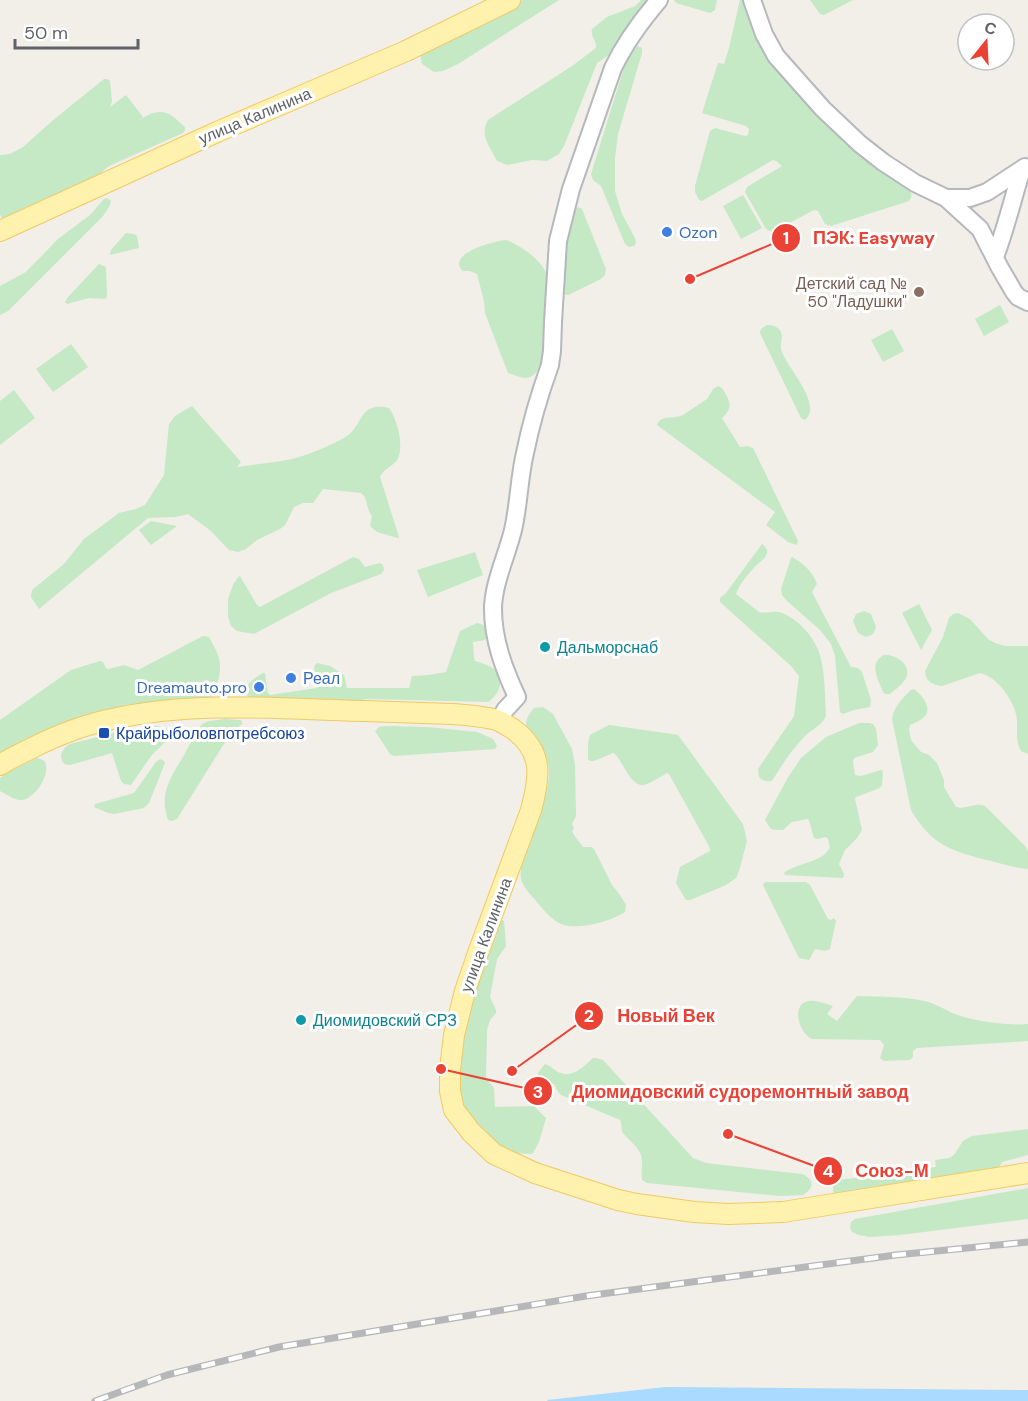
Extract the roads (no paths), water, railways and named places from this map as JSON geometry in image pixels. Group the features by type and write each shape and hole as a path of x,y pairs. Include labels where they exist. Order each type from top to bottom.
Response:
{"main road":[{"name":"улица Калинина","path":"0,231 217,132 406,51 510,0"},
{"name":"улица Калинина","path":"0,765 56,735 99,721 152,711 225,707 430,713 481,716 499,721 524,739 532,751 539,772 537,788 531,810 471,971 454,1035 450,1075 450,1091 454,1110 471,1132 494,1154 535,1173 618,1200 694,1212 728,1214 783,1212 1028,1173"}],"street":[{"path":"499,721 516,697 498,647 493,626 493,606 513,531 525,452 550,365 558,241 571,189 613,68 630,38 659,0"},
{"path":"752,0 764,34 776,56 823,110 883,162 927,190 946,198 981,229 1014,292 1028,302"},
{"path":"946,198 970,198 987,192 1025,167"},
{"path":"995,257 1025,167"}],"water":[{"path":"665,1387 1028,1390 1028,1401 547,1400"}],"railway":[{"path":"95,1401 167,1375 279,1347 586,1296 896,1255 1028,1242"}],"place":[{"name":"Ozon","path":"667,232"},
{"name":"ПЭК: Easyway","path":"690,279"},
{"name":"Детский сад № 50 \"Ладушки\"","path":"919,292"},
{"name":"Дальморснаб","path":"545,647"},
{"name":"Реал","path":"291,678"},
{"name":"Dreamauto.pro","path":"259,687"},
{"name":"Крайрыболовпотребсоюз","path":"104,733"},
{"name":"Диомидовский СРЗ","path":"301,1020"},
{"name":"Диомидовский судоремонтный завод","path":"441,1069"},
{"name":"Новый Век","path":"512,1071"},
{"name":"Союз-М","path":"728,1134"}]}
